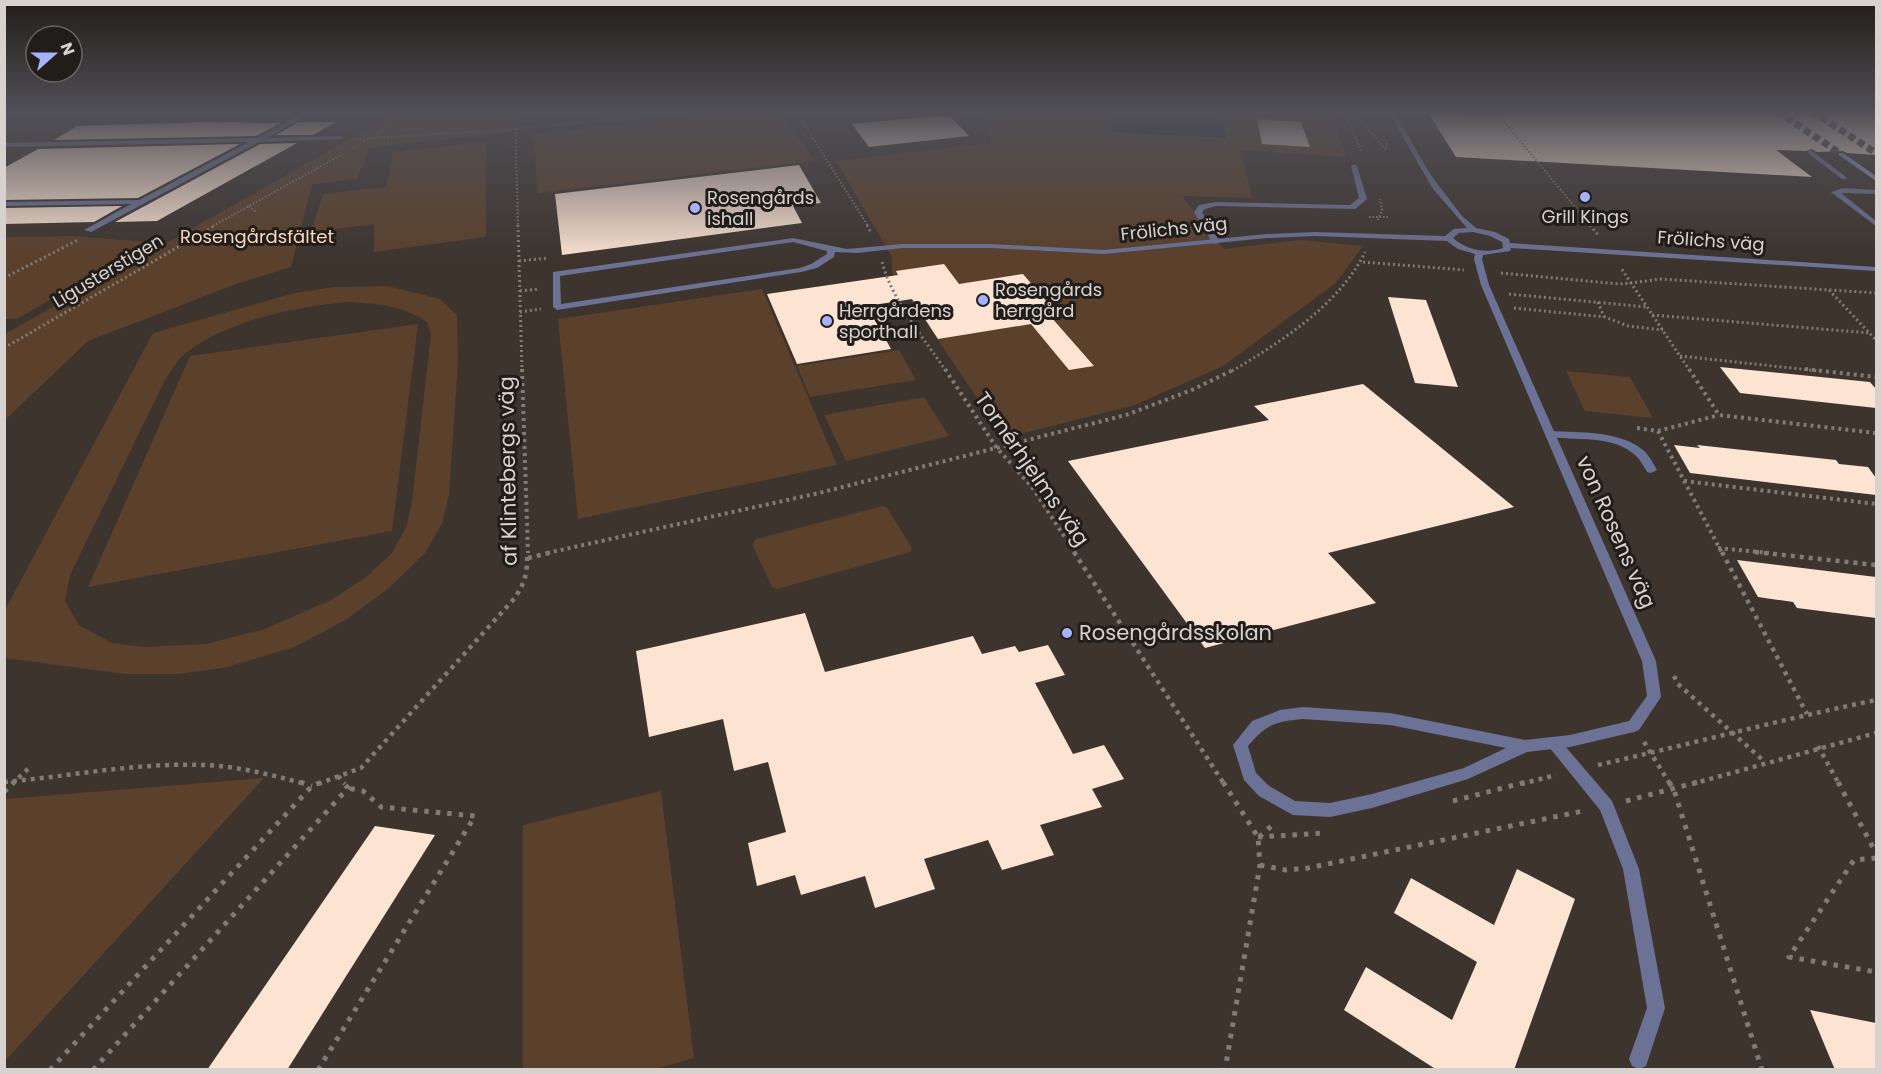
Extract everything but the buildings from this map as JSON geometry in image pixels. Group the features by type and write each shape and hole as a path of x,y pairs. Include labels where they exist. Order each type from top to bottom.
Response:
{"main road":[{"path":"1850,161 1876,179"}],"street":[{"path":"88,230 217,161"},
{"path":"1419,161 1430,181 1473,230"},
{"path":"1822,161 1844,178"},
{"path":"1216,242 1198,212 1202,207 1216,204 1353,207 1363,199 1354,166"},
{"path":"1876,192 1843,190 1835,192 1876,224"},
{"path":"1867,195 1876,202"},
{"path":"4,204 140,202"},
{"path":"1473,230 1492,234 1506,241 1507,249 1501,252 1480,253 1460,247 1449,239 1451,233 1473,230"},
{"name":"Frölichs väg","path":"831,249 831,255 824,261 801,270 557,307 555,274 794,240 806,241 831,249 991,246 1104,252 1315,234 1449,239"},
{"name":"Frölichs väg","path":"1508,245 1876,269"},
{"name":"von Rosens väg","path":"1480,253 1478,259 1485,285 1649,661 1654,697 1634,726"},
{"path":"1550,434 1613,441 1628,446 1638,452 1651,470"},
{"path":"1526,746 1468,773 1383,798 1330,810 1293,808 1264,791 1249,776 1240,745 1257,725 1280,716 1303,713 1390,719 1526,746 1554,743 1634,726"},
{"path":"1554,743 1606,806 1631,869 1656,1008 1639,1059"}],"path":[{"name":"Ligusterstigen","path":"4,348 143,265 330,161"},
{"name":"af Klintebergs väg","path":"338,776 361,768 524,585 528,558 516,161"},
{"name":"Tornérhjelms väg","path":"828,161 862,214 878,249 886,276 898,298 996,447 1032,487 1258,837 1260,865"},
{"path":"1538,161 1594,230"},
{"path":"249,206 257,213"},
{"path":"4,278 86,236 88,230"},
{"path":"528,558 658,526 819,493 1126,415 1218,378 1251,358 1330,298 1363,262 1365,252"},
{"path":"1363,262 1425,266"},
{"path":"1623,272 1719,416"},
{"path":"1548,278 1619,284 1661,279 1876,293"},
{"path":"1829,289 1876,340"},
{"path":"1502,293 1647,307"},
{"path":"1598,302 1605,317"},
{"path":"1507,308 1605,317 1628,326 1663,330"},
{"path":"1652,315 1870,333"},
{"path":"1679,356 1876,377"},
{"path":"1636,428 1658,431 1719,416 1876,433"},
{"path":"1658,431 1807,714"},
{"path":"1684,481 1876,504"},
{"path":"1718,548 1876,565"},
{"path":"1634,726 1674,790 1762,1070"},
{"path":"1226,1070 1260,865 1286,870 1308,868 1606,806 1674,790 1818,746 1876,733"},
{"path":"1818,746 1876,853"},
{"path":"4,792 31,766"},
{"path":"4,782 164,766 216,766 263,772 312,786"},
{"path":"50,1070 312,786 338,776 348,788 363,791 381,807 475,816 318,1070"},
{"path":"93,1070 348,788"},
{"path":"1876,858 1854,860 1788,957 1876,972"}],"green space":[{"name":"Rosengårdsfältet","path":"311,161 364,161 357,179 312,184 291,267 239,283 88,341 5,420 5,334"},
{"path":"391,161 486,161 486,237 374,252 374,224 311,232 323,194 386,187"},
{"path":"535,161 813,161 538,193"},
{"path":"836,161 1244,161 1252,198 1182,196 1224,249 1300,240 1363,246 1336,283 1223,366 1135,405 1004,438 892,272 892,257"},
{"path":"73,236 149,242 17,319 5,319 5,237"},
{"path":"387,286 440,299 457,315 458,360 449,495 442,524 425,553 389,588 347,619 295,647 223,668 179,674 125,674 5,658 5,610 153,333 295,293 334,287","holes":["349,302 389,306 408,312 427,322 431,334 412,501 407,525 392,553 366,577 331,600 265,629 206,644 144,647 112,643 79,625 65,601 70,575 164,382 174,366 187,352 204,341 243,323 286,311"]},
{"path":"762,289 837,465 578,519 558,319"},
{"path":"418,324 392,531 88,587 190,356"},
{"path":"899,350 916,380 810,397 797,366"},
{"path":"1566,371 1630,377 1653,418 1585,411"},
{"path":"924,397 949,436 846,461 824,415"},
{"path":"883,506 887,508 912,548 910,552 777,589 772,587 752,544 756,539"},
{"path":"264,778 5,1061 5,799"},
{"path":"661,791 694,1058 656,1069 523,1069 523,825"}],"place":[{"name":"Grill Kings","path":"1585,197"},
{"name":"Rosengårds ishall","path":"695,208"},
{"name":"Rosengårds herrgård","path":"983,300"},
{"name":"Herrgårdens sporthall","path":"827,321"},
{"name":"Rosengårdsskolan","path":"1067,633"}]}
